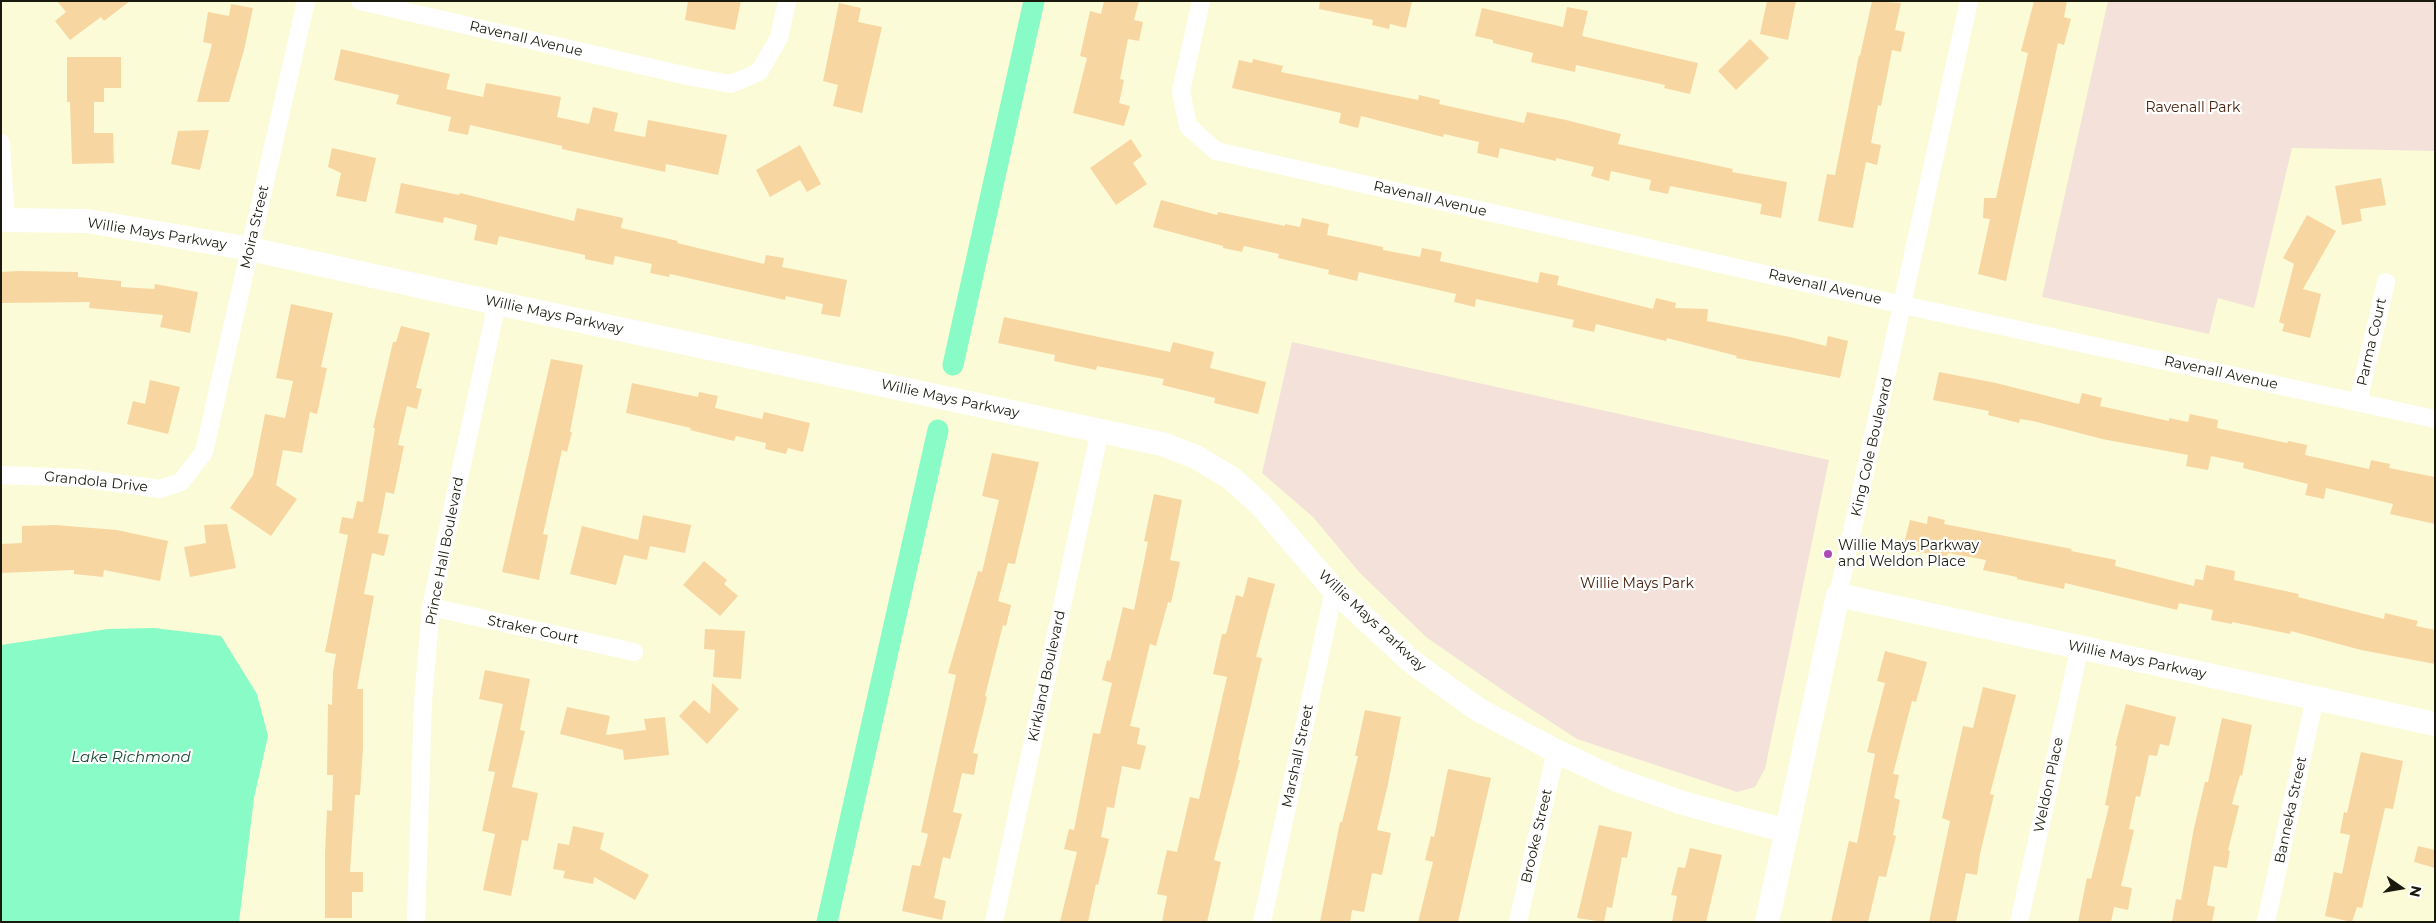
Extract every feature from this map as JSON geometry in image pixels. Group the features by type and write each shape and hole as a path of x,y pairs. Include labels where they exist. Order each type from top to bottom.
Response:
{"street":[{"name":"Moira Street","path":"204,452 306,1"},
{"name":"Ravenall Avenue","path":"360,1 692,77 731,84 760,72 779,38 787,1"},
{"name":"Ravenall Avenue","path":"1201,1 1181,91 1188,126 1216,151 1903,305 2435,419"},
{"name":"King Cole Boulevard","path":"1767,922 1969,1"},
{"path":"1,143 3,219"},
{"name":"Willie Mays Parkway","path":"3,219 88,221 250,249 497,304 1162,444 1196,457 1231,478 1261,505 1334,590 1419,667 1479,710 1556,751 1617,780 1686,804 1787,831"},
{"name":"Parma Court","path":"2358,402 2386,282"},
{"name":"Prince Hall Boulevard","path":"416,922 423,702 431,608 497,304"},
{"name":"Kirkland Boulevard","path":"994,922 1100,430"},
{"name":"Grandola Drive","path":"1,475 79,478 160,489 181,482 204,452"},
{"name":"Marshall Street","path":"1262,922 1334,590"},
{"name":"Willie Mays Parkway","path":"1838,595 2435,724"},
{"name":"Straker Court","path":"431,608 634,652"},
{"name":"Weldon Place","path":"2019,922 2080,648"},
{"name":"Banneka Street","path":"2266,922 2315,698"},
{"name":"Brooke Street","path":"1518,922 1556,751"}],"green space":[{"name":"Ravenall Park","path":"2108,1 2435,1 2435,151 2292,148 2254,308 2218,298 2209,334 2042,297"},
{"name":"Willie Mays Park","path":"1292,342 1829,460 1765,769 1755,787 1737,792 1577,739 1426,637 1359,572 1313,517 1262,473"}],"water":[{"name":"Lake Richmond","path":"154,628 221,636 257,694 268,736 254,798 239,922 1,922 1,645 108,629"}],"building":[{"path":"57,1 130,1 104,21 101,17 70,40 55,21 66,12"},
{"path":"688,1 741,1 735,30 685,20"},
{"path":"1104,1 1139,1 1134,20 1143,22 1139,41 1128,39 1120,79 1124,80 1119,103 1130,106 1124,126 1073,113 1087,58 1080,56 1090,11 1101,14"},
{"path":"1320,1 1412,1 1406,28 1390,24 1389,29 1372,25 1373,20 1319,9"},
{"path":"1767,1 1796,1 1788,40 1760,34"},
{"path":"1872,1 1901,3 1895,30 1905,32 1901,52 1892,50 1881,106 1878,105 1871,143 1881,145 1877,165 1866,162 1853,228 1818,221 1827,174 1835,175"},
{"path":"2034,1 2067,1 2064,17 2071,19 2064,45 2058,43 2006,281 1978,274 1990,219 1983,218 1984,198 1996,198 2028,53 2021,51"},
{"path":"839,3 861,8 858,22 882,27 862,113 833,106 838,85 823,81"},
{"path":"231,4 253,8 244,50 229,102 197,102 212,44 203,42 208,12 229,16"},
{"path":"1567,7 1588,11 1582,36 1698,63 1690,94 1664,88 1665,85 1576,65 1575,72 1531,62 1533,53 1493,43 1493,40 1475,36 1482,8 1563,27"},
{"path":"1750,39 1769,58 1736,90 1718,71"},
{"path":"341,49 450,74 446,89 483,97 486,83 561,97 557,117 589,124 593,107 618,113 614,131 645,137 648,120 727,135 718,175 666,164 665,172 562,149 562,146 470,125 468,135 448,131 451,117 396,104 399,95 334,80"},
{"path":"67,57 121,57 121,88 104,88 104,102 94,102 94,133 113,133 114,163 72,164 70,102 67,102"},
{"path":"1253,59 1283,66 1281,72 1418,100 1419,95 1440,100 1439,104 1524,123 1527,112 1566,120 1621,134 1618,144 1733,169 1732,172 1787,182 1781,218 1760,214 1762,204 1670,186 1668,194 1649,190 1651,180 1611,171 1609,181 1591,176 1594,167 1556,158 1556,161 1500,148 1498,158 1477,153 1479,142 1444,134 1443,137 1361,116 1358,128 1339,123 1341,113 1232,88 1239,60 1252,63"},
{"path":"209,130 200,170 171,164 178,131"},
{"path":"1131,139 1142,156 1133,163 1147,184 1116,205 1090,168"},
{"path":"800,145 821,184 807,192 800,180 770,197 756,170"},
{"path":"332,148 376,158 366,202 336,196 341,173 328,167"},
{"path":"2381,178 2386,205 2360,209 2362,221 2342,225 2335,186"},
{"path":"401,183 459,195 460,193 574,221 577,208 623,218 621,228 764,264 766,255 784,258 782,267 847,280 840,317 821,314 823,304 786,296 785,300 670,274 669,277 650,273 652,264 615,256 613,265 585,259 585,255 499,236 497,245 474,240 477,225 444,217 443,223 395,213"},
{"path":"1161,200 1217,215 1218,212 1285,226 1285,224 1300,227 1302,218 1329,224 1327,235 1383,247 1383,250 1420,257 1422,248 1442,252 1440,261 1538,283 1540,272 1559,276 1557,285 1653,309 1656,298 1676,303 1675,308 1708,309 1707,321 1826,346 1828,336 1848,341 1840,378 1736,358 1737,356 1667,338 1666,341 1596,324 1594,332 1572,327 1574,320 1476,299 1475,307 1454,302 1456,294 1359,272 1357,281 1328,274 1329,270 1278,258 1279,254 1244,246 1242,252 1223,248 1223,246 1153,227"},
{"path":"2307,215 2336,231 2303,289 2321,294 2310,338 2282,331 2285,322 2284,324 2279,322 2294,264 2283,258"},
{"path":"1,272 78,272 78,277 121,281 121,287 154,289 155,284 198,292 190,333 160,327 163,315 89,308 90,302 1,303"},
{"path":"291,304 333,313 321,367 327,368 317,414 310,412 302,453 283,450 276,485 297,499 271,536 230,508 253,475 265,414 285,418 293,381 276,378"},
{"path":"1004,317 1170,352 1173,342 1214,352 1210,368 1266,382 1258,414 1214,403 1215,398 1162,385 1164,379 1097,366 1096,370 1054,361 1055,355 998,343"},
{"path":"401,326 430,333 416,388 422,389 417,409 407,406 398,445 404,446 394,494 386,492 378,533 389,535 384,556 372,553 364,594 374,596 357,689 363,689 363,747 360,795 355,795 350,872 363,872 363,892 352,892 352,918 325,918 327,810 332,811 333,775 327,775 328,704 332,705 333,672 336,654 325,652 348,535 339,533 342,517 353,519 357,501 363,502 375,428 373,428 393,342 396,342"},
{"path":"551,359 583,365 570,432 572,432 567,452 562,450 543,534 548,535 539,580 502,572"},
{"path":"1939,372 1996,383 2079,404 2082,393 2102,398 2100,406 2169,421 2169,418 2188,422 2190,414 2218,420 2217,428 2287,443 2288,441 2307,445 2305,455 2369,469 2371,460 2390,464 2389,468 2435,477 2435,524 2390,514 2393,504 2326,488 2324,499 2305,495 2308,484 2243,468 2244,463 2211,456 2208,470 2186,466 2188,455 2102,439 2033,421 2020,419 2019,423 1988,415 1989,411 1933,400"},
{"path":"150,380 180,387 168,434 127,424 133,401 145,404"},
{"path":"632,383 698,397 699,392 718,396 715,408 762,419 764,412 810,423 803,452 788,448 786,454 765,449 766,443 736,436 734,441 690,430 691,428 626,413"},
{"path":"992,453 1039,462 1015,564 1008,563 998,601 1011,605 1006,626 1003,625 985,696 987,697 973,753 978,754 974,775 962,773 953,812 962,814 950,859 943,857 934,898 946,901 942,920 902,911 912,865 920,866 928,834 921,832 956,675 948,673 978,571 982,572 999,500 982,496"},
{"path":"1154,494 1182,500 1170,560 1180,562 1171,603 1168,602 1156,646 1150,644 1130,726 1140,728 1137,744 1146,746 1140,770 1122,766 1114,808 1107,807 1101,837 1109,839 1098,885 1096,884 1088,922 1060,922 1077,852 1064,849 1069,829 1074,830 1093,733 1100,734 1112,683 1102,680 1107,660 1110,661 1123,607 1134,610 1148,542 1144,541"},
{"path":"643,515 691,525 685,553 650,546 647,560 624,555 616,585 570,574 582,526 638,540"},
{"path":"1928,516 1945,520 1944,524 2072,549 2071,551 2116,560 2115,566 2194,586 2195,579 2203,580 2206,565 2235,571 2234,580 2299,594 2298,597 2384,619 2385,613 2418,621 2416,626 2435,630 2435,664 2361,650 2291,631 2290,634 2232,622 2232,624 2211,620 2213,610 2179,603 2177,610 2065,583 2064,589 2017,579 2017,577 1983,570 1986,560 1948,553 1946,558 1903,548 1910,520 1927,524"},
{"path":"227,524 236,568 190,577 184,547 206,543 204,525"},
{"path":"55,525 117,530 168,541 160,581 104,570 103,577 74,574 74,570 1,573 1,544 22,543 22,526"},
{"path":"704,561 727,580 724,584 738,596 720,616 683,585"},
{"path":"1248,577 1275,584 1256,657 1262,658 1238,760 1240,760 1214,860 1221,862 1207,922 1162,922 1167,896 1157,894 1167,850 1177,852 1190,797 1199,799 1227,677 1213,674 1222,634 1226,634 1236,595 1243,597"},
{"path":"705,629 745,631 741,679 713,677 715,650 704,649"},
{"path":"1885,651 1927,662 1916,702 1912,701 1893,774 1899,775 1894,798 1900,800 1893,835 1896,836 1886,877 1879,876 1868,922 1831,922 1849,841 1857,843 1875,754 1867,752 1885,683 1877,681"},
{"path":"485,670 530,679 520,730 525,731 512,787 538,793 528,841 522,840 511,896 483,890 495,834 482,831 495,772 488,771 503,704 479,699"},
{"path":"712,683 739,709 707,744 679,716 694,700 710,714"},
{"path":"1983,687 2016,695 1990,794 1994,795 1977,875 1966,873 1956,922 1929,922 1950,821 1942,818 1963,726 1973,728"},
{"path":"2126,704 2176,717 2169,746 2160,744 2157,756 2149,755 2140,797 2136,796 2129,829 2134,830 2121,886 2132,888 2128,910 2114,907 2111,922 2078,922 2087,878 2091,879 2109,806 2105,805 2117,746 2115,746"},
{"path":"567,707 610,716 606,735 646,730 644,719 665,717 669,755 624,760 623,750 560,734"},
{"path":"1365,710 1401,717 1377,830 1391,833 1382,875 1372,873 1364,912 1352,910 1350,922 1320,922 1340,822 1342,822 1358,756 1355,756"},
{"path":"2222,718 2252,725 2242,776 2240,775 2232,804 2239,806 2228,850 2230,851 2227,868 2214,866 2207,905 2215,907 2212,922 2172,922 2176,899 2181,900 2194,828 2205,782 2208,782"},
{"path":"2361,752 2403,761 2393,809 2385,808 2362,908 2357,907 2352,922 2325,916 2334,872 2342,874 2350,835 2340,833 2344,812 2347,813"},
{"path":"1448,769 1491,778 1458,922 1418,922 1433,862 1425,860 1431,836 1434,837"},
{"path":"1599,825 1632,832 1627,858 1622,857 1612,908 1607,907 1604,922 1577,918"},
{"path":"573,826 604,833 600,849 649,875 635,900 594,877 593,884 563,878 565,871 553,869 558,843 569,845"},
{"path":"2418,846 2435,850 2435,868 2414,862"},
{"path":"1690,848 1722,855 1706,922 1672,922 1677,896 1671,895 1678,867 1685,868"}],"waterway":[{"path":"953,365 1034,1"},
{"path":"827,922 938,430"}],"place":[{"name":"Willie Mays Parkway and Weldon Place","path":"1828,554"}]}
